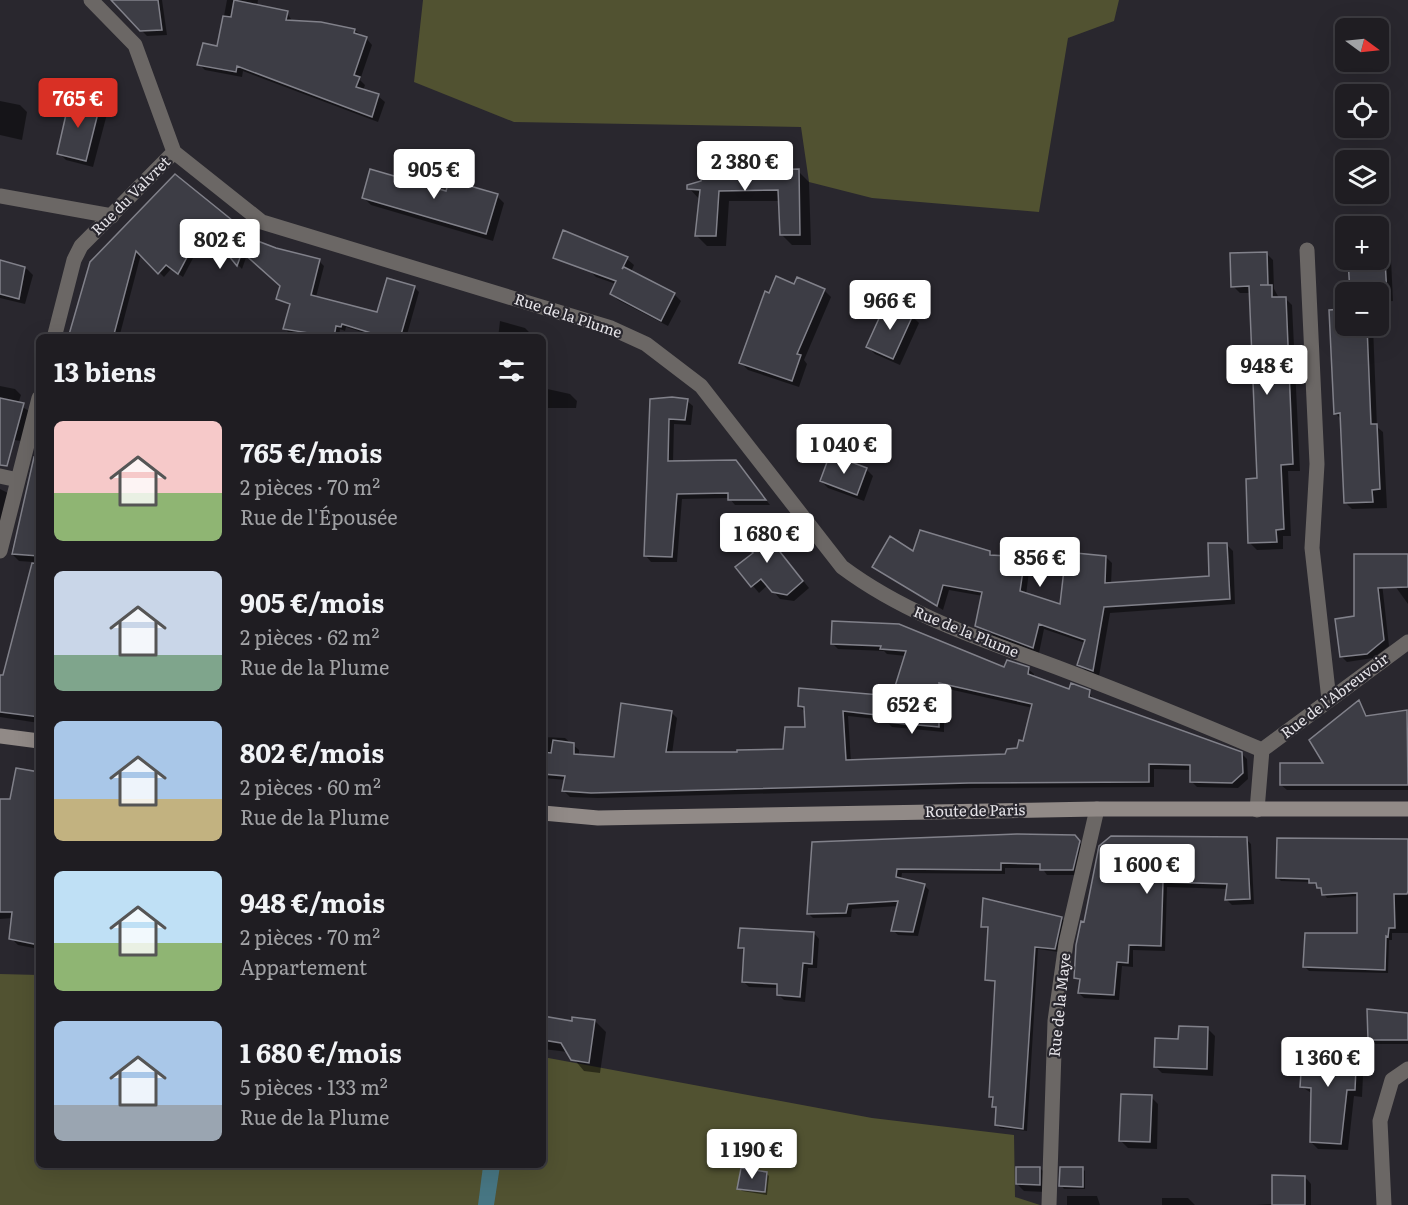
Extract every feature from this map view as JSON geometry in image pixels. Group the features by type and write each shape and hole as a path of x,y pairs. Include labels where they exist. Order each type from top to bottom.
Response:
{"main road":[{"path":"0,736 36,741"},
{"name":"Route de Paris","path":"546,813 598,818 1097,809 1408,809"}],"street":[{"name":"Rue du Valvret","path":"55,334 74,260 81,246 174,152 135,45 91,0"},
{"name":"Rue de la Plume","path":"174,152 262,222 611,328 646,344 677,365 701,386 842,567 868,586 921,616 1119,691 1262,750"},
{"path":"0,196 112,216"},
{"path":"1307,250 1317,464 1312,548 1329,700"},
{"path":"0,551 36,410"},
{"path":"0,476 18,480"},
{"name":"Rue de l'Abreuvoir","path":"1262,750 1408,642"},
{"path":"1257,810 1262,750"},
{"name":"Rue de la Maye","path":"1049,1205 1055,1021 1066,943 1097,809"},
{"path":"1384,1205 1380,1121 1392,1080 1408,1070"}],"green space":[{"path":"423,0 1119,0 1114,21 1068,38 1039,212 872,198 809,182 801,127 514,122 414,82"},
{"path":"0,974 36,975 36,1168 546,1168 546,1058 872,1118 1014,1135 1015,1197 1040,1205 0,1205"}],"water":[{"path":"483,1168 500,1168 494,1205 478,1205"}],"building":[{"path":"111,0 158,0 162,30 140,31"},
{"path":"234,0 288,11 286,20 321,22 355,29 354,33 367,37 354,75 360,77 356,87 379,94 372,117 237,66 236,72 197,65 203,43 217,46 223,16 231,17"},
{"path":"70,97 100,105 86,161 57,154"},
{"path":"704,147 722,149 720,176 741,170 799,169 800,235 780,235 778,190 719,191 716,236 695,236 700,190 687,189 687,185 701,181"},
{"path":"370,169 446,191 449,180 498,194 486,234 362,198"},
{"path":"175,174 248,233 247,237 276,248 320,259 311,295 377,312 387,278 415,286 401,334 374,334 342,324 341,327 336,326 335,334 315,334 283,329 290,304 276,299 280,286 242,252 237,266 202,229 178,274 166,265 158,274 136,251 114,334 69,334 90,262"},
{"path":"563,230 628,257 622,269 624,267 675,293 661,321 610,294 616,281 553,258"},
{"path":"1267,252 1268,285 1272,285 1272,297 1286,297 1293,464 1281,465 1284,529 1276,530 1277,542 1248,543 1246,479 1257,478 1249,286 1231,287 1230,253"},
{"path":"0,260 25,267 19,299 0,294"},
{"path":"1349,270 1386,270 1386,282 1349,282"},
{"path":"776,276 794,284 797,277 825,289 797,354 801,355 792,381 739,363 765,291 769,293"},
{"path":"886,303 913,315 893,359 866,347"},
{"path":"1329,310 1335,310 1335,336 1367,336 1371,424 1377,424 1380,489 1372,490 1373,502 1344,503 1340,413 1334,414"},
{"path":"672,397 688,399 685,420 669,419 668,461 736,460 766,500 728,500 728,493 677,494 672,557 644,556 650,399"},
{"path":"0,398 24,403 7,466 0,465"},
{"path":"830,454 867,468 857,495 820,481"},
{"path":"34,457 36,457 36,556 12,554"},
{"path":"758,524 803,581 787,595 772,592 761,579 751,587 735,567 753,553 740,537"},
{"path":"920,530 990,551 990,555 1025,557 1020,591 1060,604 1066,552 1106,556 1105,583 1209,576 1208,543 1227,543 1230,599 1104,607 1093,671 1077,665 1085,640 1039,624 1033,648 975,626 982,592 943,585 937,606 872,567 890,536 913,551"},
{"path":"1354,554 1408,554 1408,587 1378,588 1384,640 1367,654 1340,657 1335,619 1354,616"},
{"path":"32,563 36,564 36,717 0,712 0,675 3,675"},
{"path":"832,621 899,624 1004,667 1007,660 1029,667 1028,674 1069,689 1071,683 1090,690 1089,697 1242,752 1243,773 1232,783 1190,782 1190,765 1149,764 1149,782 969,783 591,793 562,791 565,776 546,774 546,752 551,753 553,740 574,743 574,754 614,757 621,703 672,711 666,752 737,752 737,750 783,749 785,727 805,727 804,707 798,706 799,688 892,696 906,651 880,649 881,646 831,644","holes":["939,683 1032,704 1023,741 1019,740 1017,748 1007,749 1005,754 846,760 843,711 885,716 885,722 939,727"]},
{"path":"1359,700 1366,716 1407,710 1408,785 1280,785 1280,763 1323,763 1309,740"},
{"path":"16,768 36,771 36,944 9,939 12,912 0,912 0,799 10,799"},
{"path":"1017,834 1075,835 1080,841 1073,870 1040,870 1040,864 1001,863 1001,870 897,869 896,877 925,884 913,932 891,931 898,901 848,904 846,913 807,914 812,842"},
{"path":"1111,836 1247,837 1250,899 1225,900 1227,884 1163,882 1161,946 1129,945 1128,963 1117,962 1114,995 1078,993 1080,979 1074,978 1076,945 1081,921 1084,922 1099,846"},
{"path":"1277,838 1408,839 1408,891 1407,894 1394,894 1395,928 1389,928 1388,937 1386,936 1385,970 1303,967 1305,933 1357,933 1357,893 1322,895 1321,888 1317,888 1316,883 1309,883 1309,879 1276,878"},
{"path":"983,898 1062,917 1055,949 1035,947 1023,1129 995,1125 996,1107 992,1107 993,1097 989,1097 995,981 985,980 988,927 981,927"},
{"path":"740,928 814,932 812,964 803,963 800,997 777,995 777,984 742,982 744,948 738,948"},
{"path":"1367,1009 1408,1013 1408,1040 1368,1040"},
{"path":"546,1017 572,1021 572,1017 595,1020 589,1063 571,1060 561,1043 546,1040"},
{"path":"1179,1026 1208,1027 1207,1069 1154,1067 1155,1038 1178,1039"},
{"path":"1303,1043 1357,1046 1355,1090 1347,1090 1341,1144 1310,1142 1311,1088 1300,1087"},
{"path":"1121,1094 1152,1095 1150,1142 1119,1141"},
{"path":"1016,1167 1040,1167 1040,1185 1016,1184"},
{"path":"1060,1167 1083,1167 1083,1187 1059,1186"},
{"path":"741,1168 767,1172 765,1192 737,1189"},
{"path":"1272,1175 1305,1176 1305,1205 1272,1205"}]}
